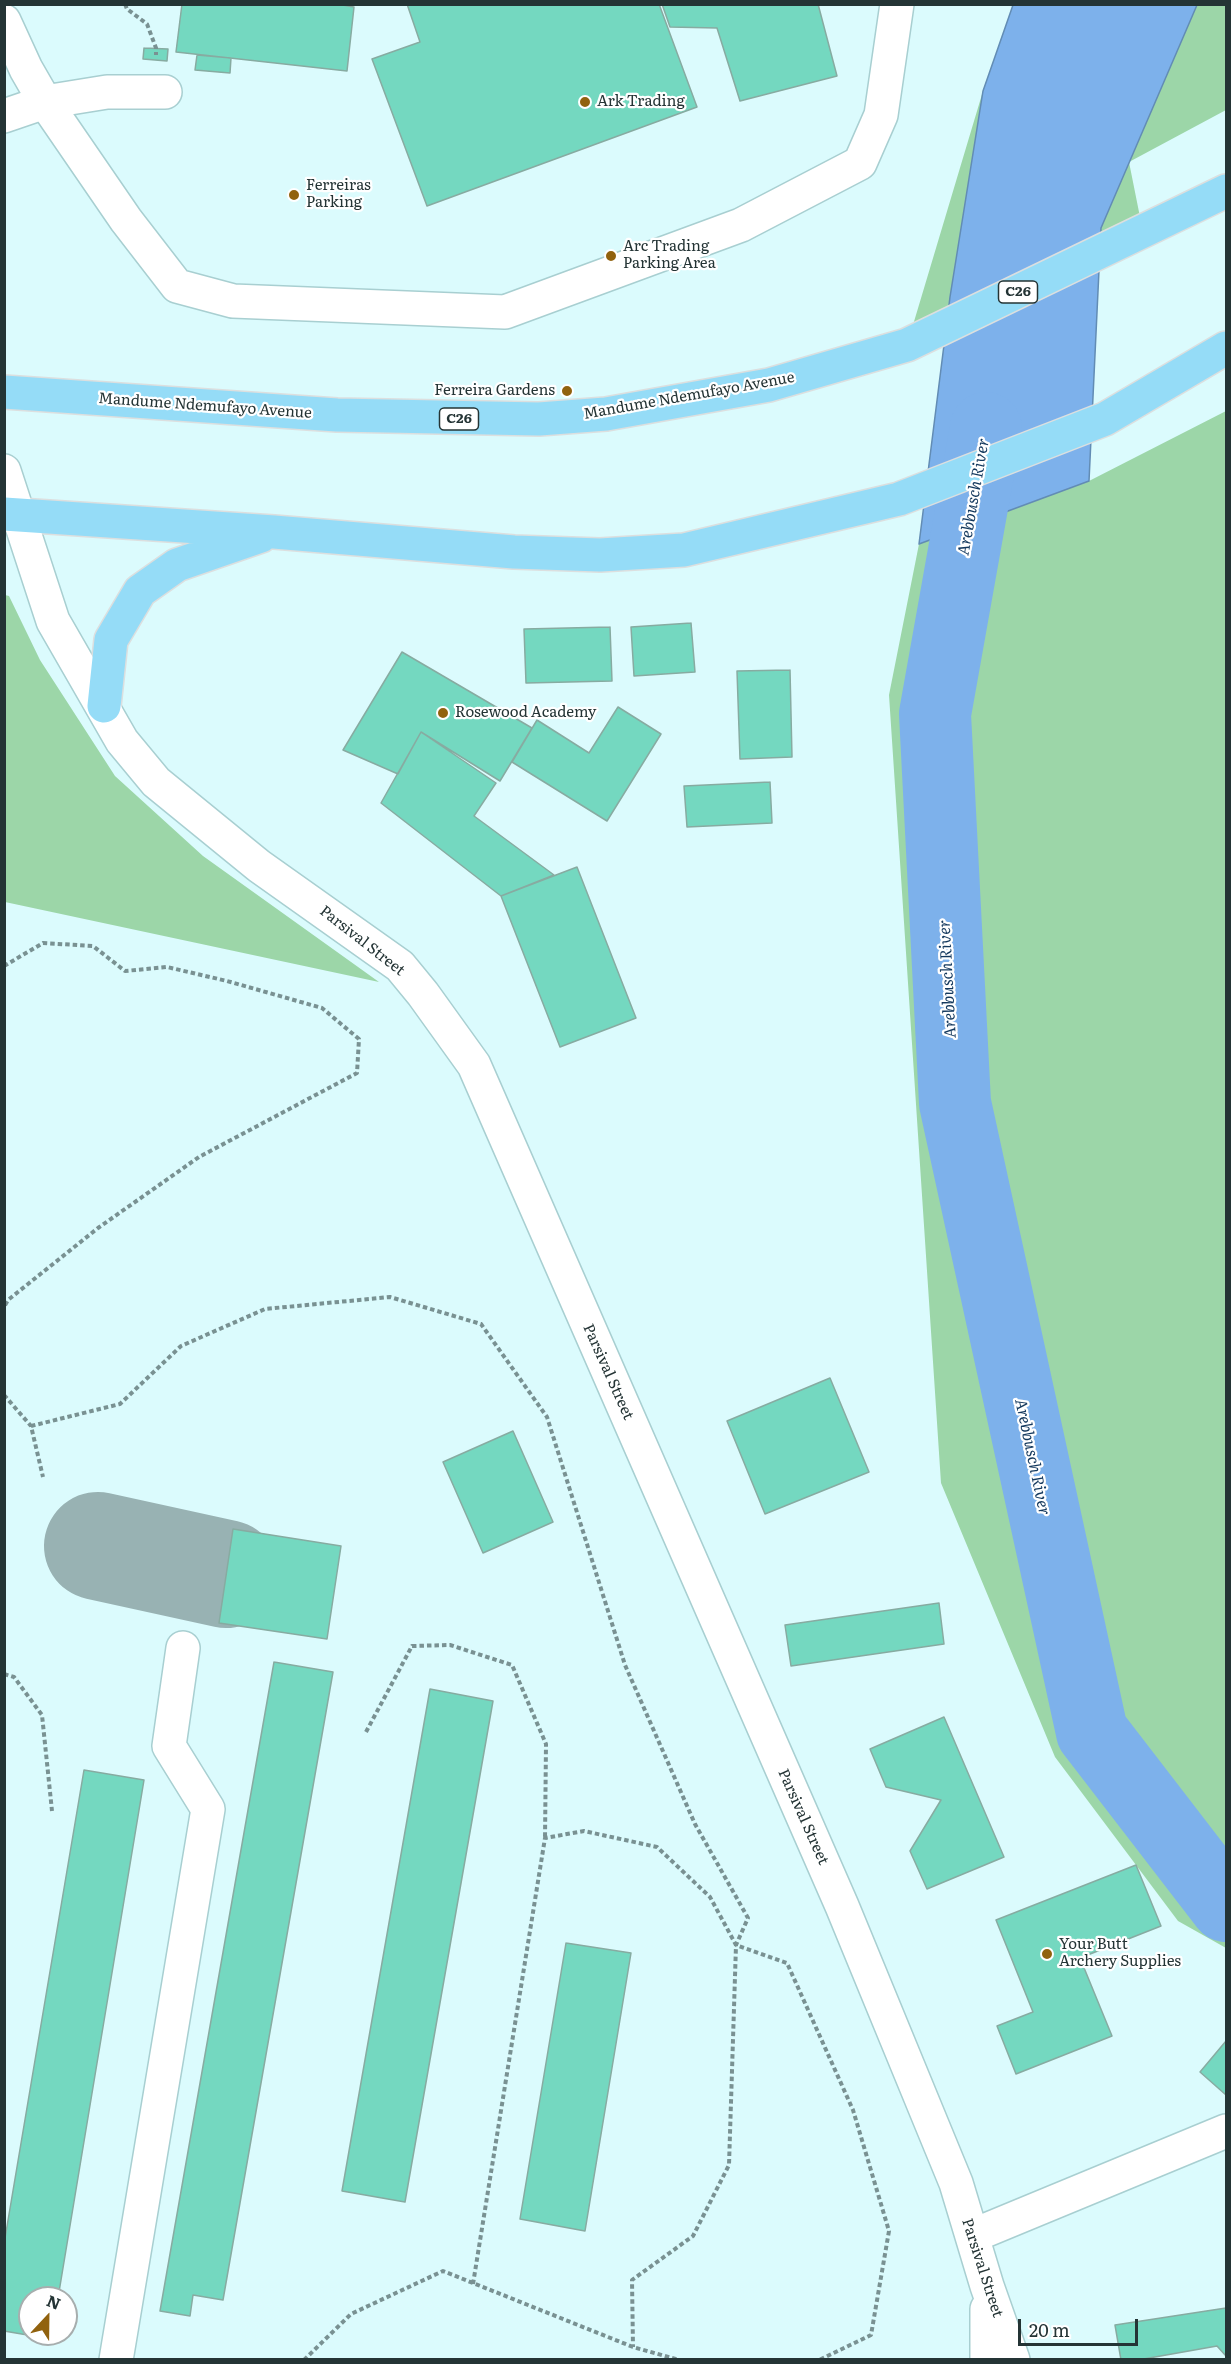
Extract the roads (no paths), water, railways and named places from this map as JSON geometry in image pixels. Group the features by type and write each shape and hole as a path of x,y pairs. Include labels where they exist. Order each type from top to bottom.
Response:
{"main road":[{"name":"Mandume Ndemufayo Avenue","path":"4,392 337,415 539,419 606,414 769,384 907,345 1227,191"},
{"path":"11,514 274,532 514,552 600,555 684,550 899,499 1105,419 1227,348"},
{"path":"104,706 111,640 140,591 177,565 274,532"}],"street":[{"path":"4,21 26,69 45,102 126,219 177,286 233,301 505,312 741,225 860,163 881,115 897,4"},
{"path":"4,116 45,102 107,92 160,92"},
{"name":"Parsival Street","path":"4,471 11,514 53,621 104,706 122,741 156,782 259,866 400,966 474,1065 842,1906 956,2183 987,2286 1013,2360"},
{"path":"116,2360 208,1809 170,1746 183,1648"},
{"path":"972,2236 1227,2131"},
{"path":"987,2286 987,2360"}],"water":[{"path":"1013,5 1197,5 1101,228 1089,481 919,544 950,297 983,91"}],"waterway":[{"name":"Arebbusch River","path":"986,428 935,714 955,1103 1092,1732 1226,1906"}],"place":[{"name":"Ark Trading","path":"585,102"},
{"name":"Ferreiras Parking","path":"294,195"},
{"name":"Arc Trading Parking Area","path":"611,256"},
{"name":"Ferreira Gardens","path":"567,391"},
{"name":"Rosewood Academy","path":"443,713"},
{"name":"Your Butt Archery Supplies","path":"1047,1954"}]}
